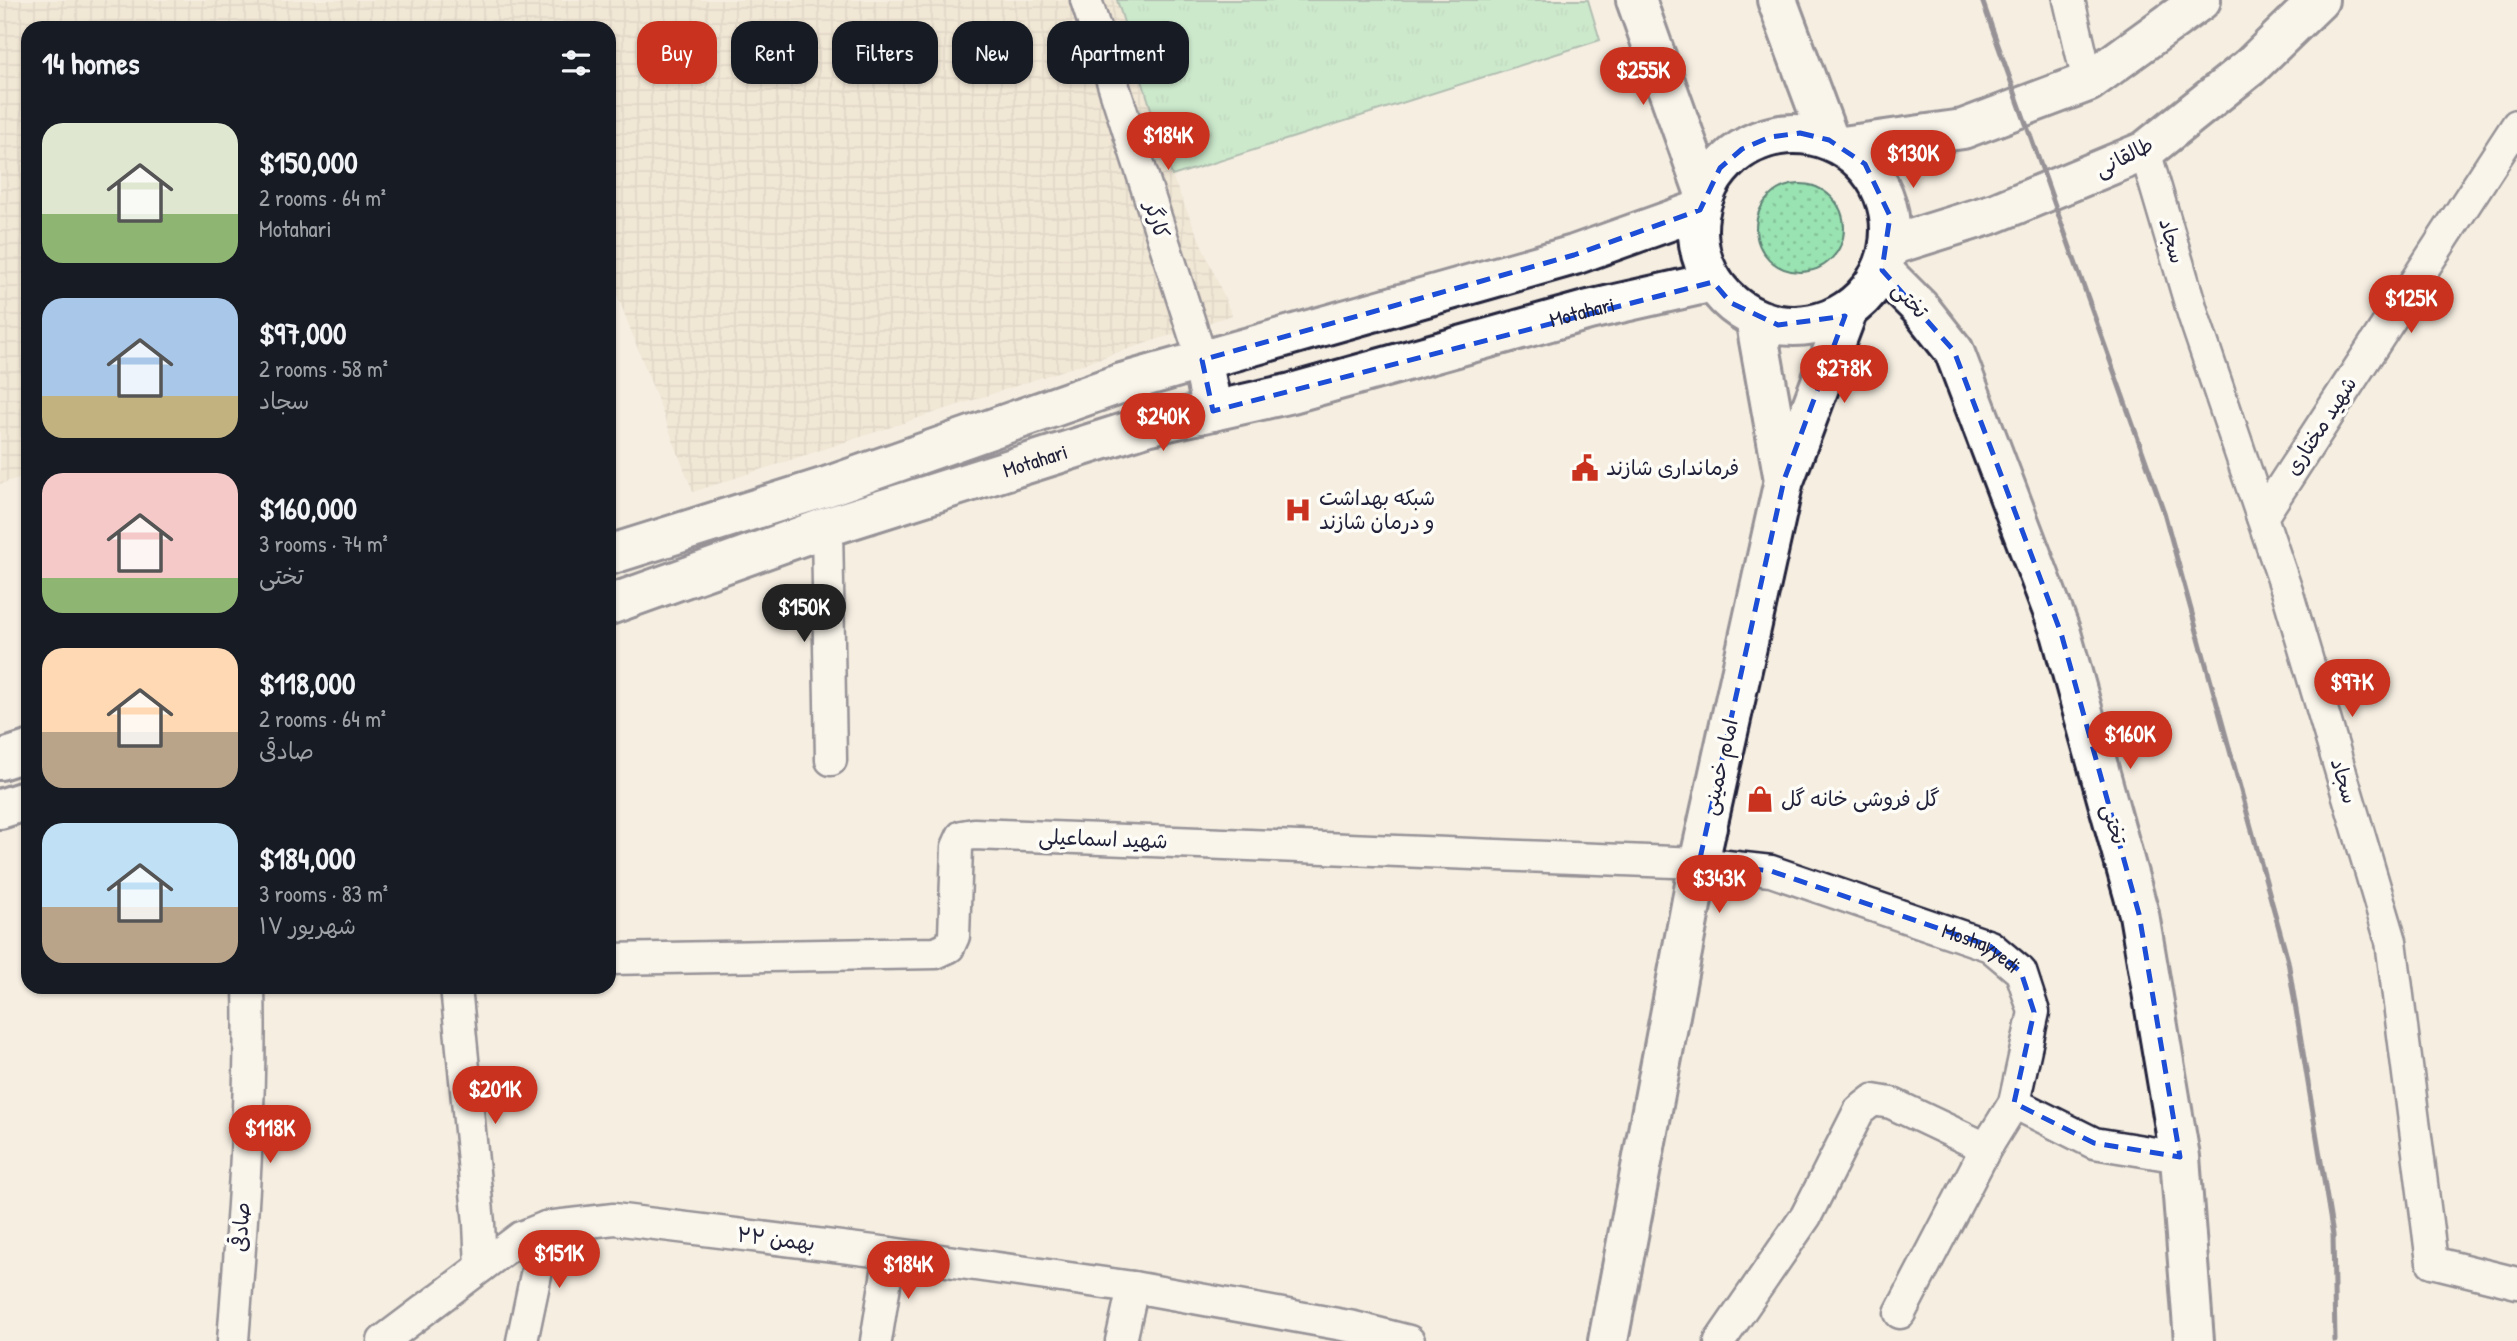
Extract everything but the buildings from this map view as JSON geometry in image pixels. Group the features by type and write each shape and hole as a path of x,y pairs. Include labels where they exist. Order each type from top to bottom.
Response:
{"main road":[{"path":"1636,0 1703,202"},
{"path":"1777,0 1836,143 1866,164 1882,188 1890,216 1886,258 1867,292 1848,310 1826,320 1802,326 1778,325 1755,318 1731,303 1713,282 1703,260 1698,235 1703,202 1720,168 1742,149 1770,136 1800,134 1836,143 1963,129 2088,82 2201,0"},
{"name":"طالقانی","path":"1886,258 2145,151 2249,67 2319,0"},
{"name":"Motahari","path":"616,553 825,487 1122,383 1574,256 1703,202"},
{"name":"تختی","path":"1886,258 1954,351 2061,633 2139,914 2180,1157 2194,1341"},
{"name":"Motahari","path":"616,602 827,527 1146,426 1292,393 1589,310 1713,282"},
{"path":"1784,480 1848,310"},
{"name":"امام خمینی","path":"1608,1341 1699,863 1784,480 1755,318"},
{"path":"1202,360 1213,411"},
{"path":"0,760 21,753"},
{"path":"0,809 21,802"}],"street":[{"name":"کارگر","path":"1086,0 1202,360"},
{"path":"2069,0 2088,82"},
{"name":"شهید مختاری","path":"2262,517 2517,125"},
{"name":"سجاد","path":"2145,151 2194,317 2287,591 2391,941 2432,1262 2517,1283"},
{"path":"827,527 831,760"},
{"name":"شهید اسماعیلی","path":"616,959 936,953 949,947 954,936 957,847 962,836 974,834 1699,863"},
{"name":"Moshayyedi","path":"1699,863 1771,871 1990,946 2021,972 2034,1012 2014,1103 1986,1148 1900,1313"},
{"name":"صادقی","path":"233,1341 242,1219 249,994"},
{"path":"457,994 481,1267"},
{"path":"1720,1341 1806,1216 1859,1111 1873,1100 1891,1103 1986,1148"},
{"path":"2014,1103 2094,1143 2180,1157"},
{"name":"۲۲ بهمن","path":"383,1341 521,1237 546,1227 614,1219 890,1253 1132,1287 1354,1327 1409,1341"},
{"path":"522,1341 546,1227"},
{"path":"876,1341 890,1253"},
{"path":"1121,1341 1132,1287"}],"highlighted area":[{"path":"1800,133 1829,140 1865,164 1890,216 1882,270 1954,351 2061,633 2139,914 2180,1157 2094,1143 2014,1103 2034,1012 2021,972 1990,946 1771,871 1699,863 1784,480 1845,316 1778,325 1731,303 1713,282 1213,411 1202,360 1574,255 1700,210 1720,168 1742,149 1770,137"}],"shaded area":[{"path":"0,0 1117,0 1124,21 1047,21 1047,84 1143,84 1172,176 1232,315 693,492 616,292 616,21 21,21 21,477 0,484"}],"green space":[{"path":"1117,0 1588,0 1600,40 1172,176 1143,84 1189,84 1189,21 1124,21"},
{"path":"1791,184 1809,184 1825,191 1837,203 1844,219 1844,237 1837,253 1825,265 1809,272 1791,272 1775,265 1763,253 1756,237 1756,219 1763,203 1775,191"}],"railway":[{"path":"1982,0 2164,512 2288,961 2333,1235 2335,1341"}],"place":[{"name":"فرمانداری شازند","path":"1585,468"},
{"name":"شبکه بهداشت و درمان شازند","path":"1298,510"},
{"name":"گل فروشی خانه گل","path":"1760,799"}]}
